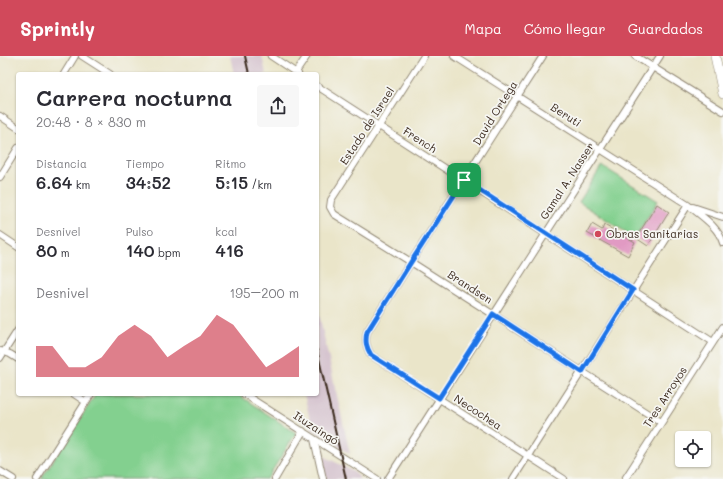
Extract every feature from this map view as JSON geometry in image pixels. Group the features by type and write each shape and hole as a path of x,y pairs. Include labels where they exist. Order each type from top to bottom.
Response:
{"highway":[{"path":"714,56 723,94"}],"street":[{"path":"65,72 75,56"},
{"path":"82,56 107,72"},
{"path":"271,56 295,72"},
{"path":"298,72 307,56"},
{"name":"Estado de Israel","path":"330,207 331,200 424,56"},
{"name":"Beruti","path":"454,56 688,205 713,225 723,243"},
{"name":"David Ortega","path":"366,345 365,339 367,332 543,56"},
{"path":"635,56 723,111"},
{"name":"Gamal A. Nasser","path":"388,479 660,56"},
{"name":"French","path":"319,87 713,342"},
{"path":"0,116 16,127"},
{"path":"0,177 16,151"},
{"path":"513,479 688,205"},
{"name":"Beruti","path":"688,205 723,217"},
{"name":"Brandsen","path":"330,207 334,214 661,422"},
{"path":"0,235 16,245"},
{"name":"Tres Arroyos","path":"625,479 723,327"},
{"path":"0,358 2,351 16,333"},
{"name":"Necochea","path":"366,345 371,355 564,479"},
{"path":"2,351 16,358"},
{"path":"77,396 86,402"},
{"path":"36,479 90,396"},
{"name":"Ituzaingó","path":"247,396 376,479"},
{"path":"274,479 303,431"},
{"path":"314,439 323,479"},
{"path":"0,471 13,479"}],"shaded area":[{"path":"230,56 262,56 266,72 234,72"},
{"path":"319,314 350,454 312,429 304,396 319,396"},
{"path":"320,454 356,473 360,479 326,479"}],"green space":[{"path":"602,166 658,201 635,238 579,202"},
{"path":"95,396 240,396 296,433 267,479 41,479"}],"building":[{"path":"657,204 669,212 648,246 636,238"},
{"path":"592,224 602,230 604,225 635,242 628,256 587,233"}],"railway":[{"path":"245,56 249,72"},
{"path":"319,359 346,479"}],"place":[{"name":"Obras Sanitarias","path":"598,234"}],"route":[{"path":"464,180 633,290 582,372 493,314 439,398 371,355 366,345 365,339 367,332 464,180"}]}
